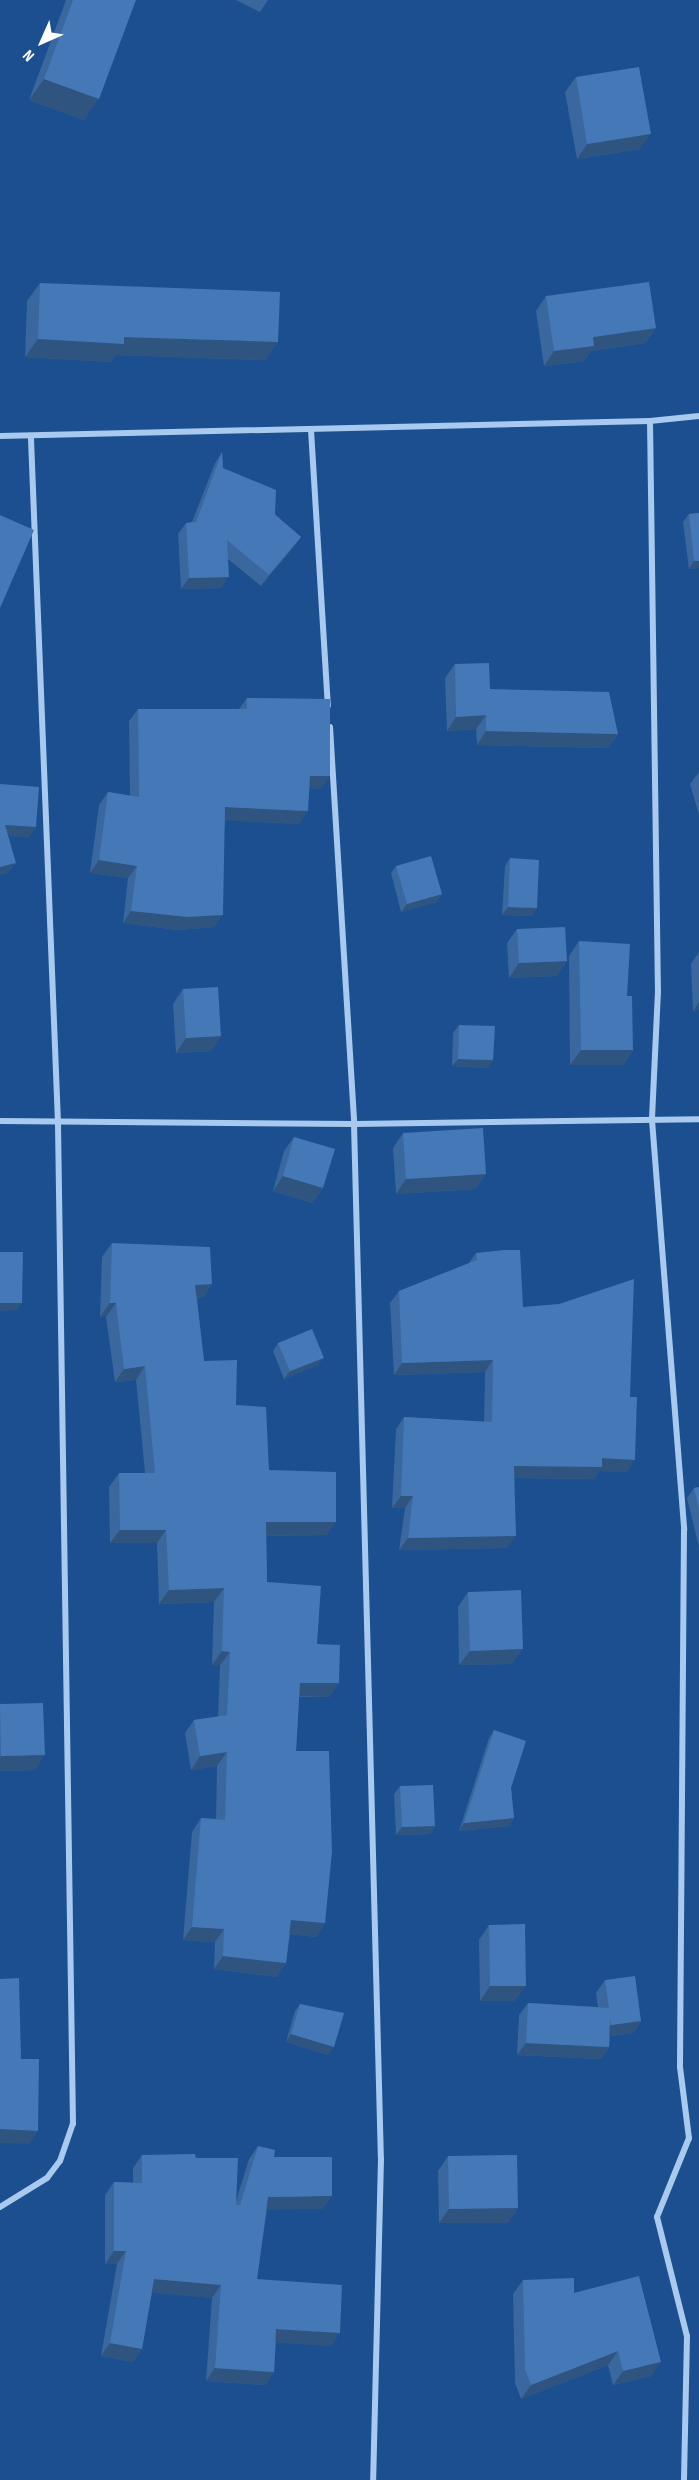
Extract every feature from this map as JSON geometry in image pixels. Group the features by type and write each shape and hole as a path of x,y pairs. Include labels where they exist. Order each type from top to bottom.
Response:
{"street":[{"path":"0,436 31,438 650,421 699,416"},
{"path":"650,421 658,991 652,1120 684,1530 680,2067 689,2138 657,2217 687,2336 684,2480"},
{"path":"311,430 354,1124 381,2159 373,2480"},
{"path":"0,2207 47,2178 60,2162 73,2124 58,1123 31,438"},
{"path":"0,1121 354,1124 699,1119"}],"building":[{"path":"73,0 136,0 99,99 44,79"},
{"path":"639,67 651,134 587,144 576,77"},
{"path":"649,282 656,328 593,337 594,346 554,351 546,296"},
{"path":"40,283 280,292 278,342 124,337 124,344 38,339"},
{"path":"222,452 223,468 276,490 275,515 301,537 269,575 227,540 229,577 189,578 186,523 196,522"},
{"path":"699,513 699,561 694,561 689,514"},
{"path":"0,515 34,530 0,608"},
{"path":"489,663 490,689 609,692 618,734 486,731 486,715 456,717 455,664"},
{"path":"247,698 330,699 330,776 310,776 308,811 225,807 223,915 187,917 131,911 137,866 99,860 108,792 139,797 138,709 247,709"},
{"path":"0,784 39,787 36,827 5,825 16,863 0,867"},
{"path":"431,856 442,894 407,904 396,866"},
{"path":"510,858 539,860 537,908 508,907"},
{"path":"565,927 567,961 519,963 517,929"},
{"path":"579,941 630,944 627,996 632,996 633,1050 581,1050"},
{"path":"218,987 221,1036 186,1038 183,989"},
{"path":"459,1025 495,1026 493,1060 458,1059"},
{"path":"483,1128 486,1174 406,1179 403,1133"},
{"path":"294,1137 335,1149 323,1188 283,1176"},
{"path":"112,1243 210,1247 212,1284 195,1285 204,1361 237,1360 236,1405 266,1407 269,1470 336,1472 336,1522 266,1522 267,1582 321,1586 317,1644 340,1645 339,1683 300,1683 296,1751 329,1751 332,1852 325,1923 291,1920 286,1963 223,1956 224,1929 192,1927 201,1818 225,1820 227,1752 200,1756 194,1720 227,1715 230,1652 222,1651 224,1588 169,1590 166,1530 120,1530 119,1473 155,1473 145,1366 124,1369 116,1303 110,1303"},
{"path":"520,1250 523,1307 559,1304 634,1279 630,1397 637,1397 635,1460 602,1458 602,1467 514,1466 516,1536 408,1538 413,1496 401,1496 404,1417 492,1422 493,1360 402,1363 399,1291 477,1260 476,1253"},
{"path":"0,1252 23,1252 22,1303 0,1303"},
{"path":"312,1329 324,1358 290,1371 278,1343"},
{"path":"699,1487 699,1509 694,1488"},
{"path":"521,1590 523,1649 470,1651 468,1592"},
{"path":"43,1703 45,1755 1,1756 0,1704"},
{"path":"494,1730 526,1741 511,1788 514,1818 464,1823"},
{"path":"433,1785 435,1826 402,1827 400,1786"},
{"path":"525,1924 526,1986 490,1986 489,1925"},
{"path":"635,1976 641,2021 611,2025 610,2017 609,2047 526,2043 528,2003 609,2008 605,1980"},
{"path":"19,1978 21,2059 39,2059 38,2131 0,2129 0,1979"},
{"path":"300,2004 344,2013 334,2047 291,2034"},
{"path":"258,2146 275,2150 274,2157 332,2157 332,2196 268,2197 257,2279 342,2285 340,2333 276,2329 274,2372 215,2368 221,2285 154,2279 142,2349 110,2343 126,2251 114,2251 114,2182 142,2183 142,2155 195,2154 196,2158 238,2158 236,2205 240,2205"},
{"path":"517,2155 518,2208 449,2209 448,2156"},
{"path":"639,2276 661,2362 623,2371 618,2351 531,2385 525,2369 523,2280 574,2278 574,2293"}]}
